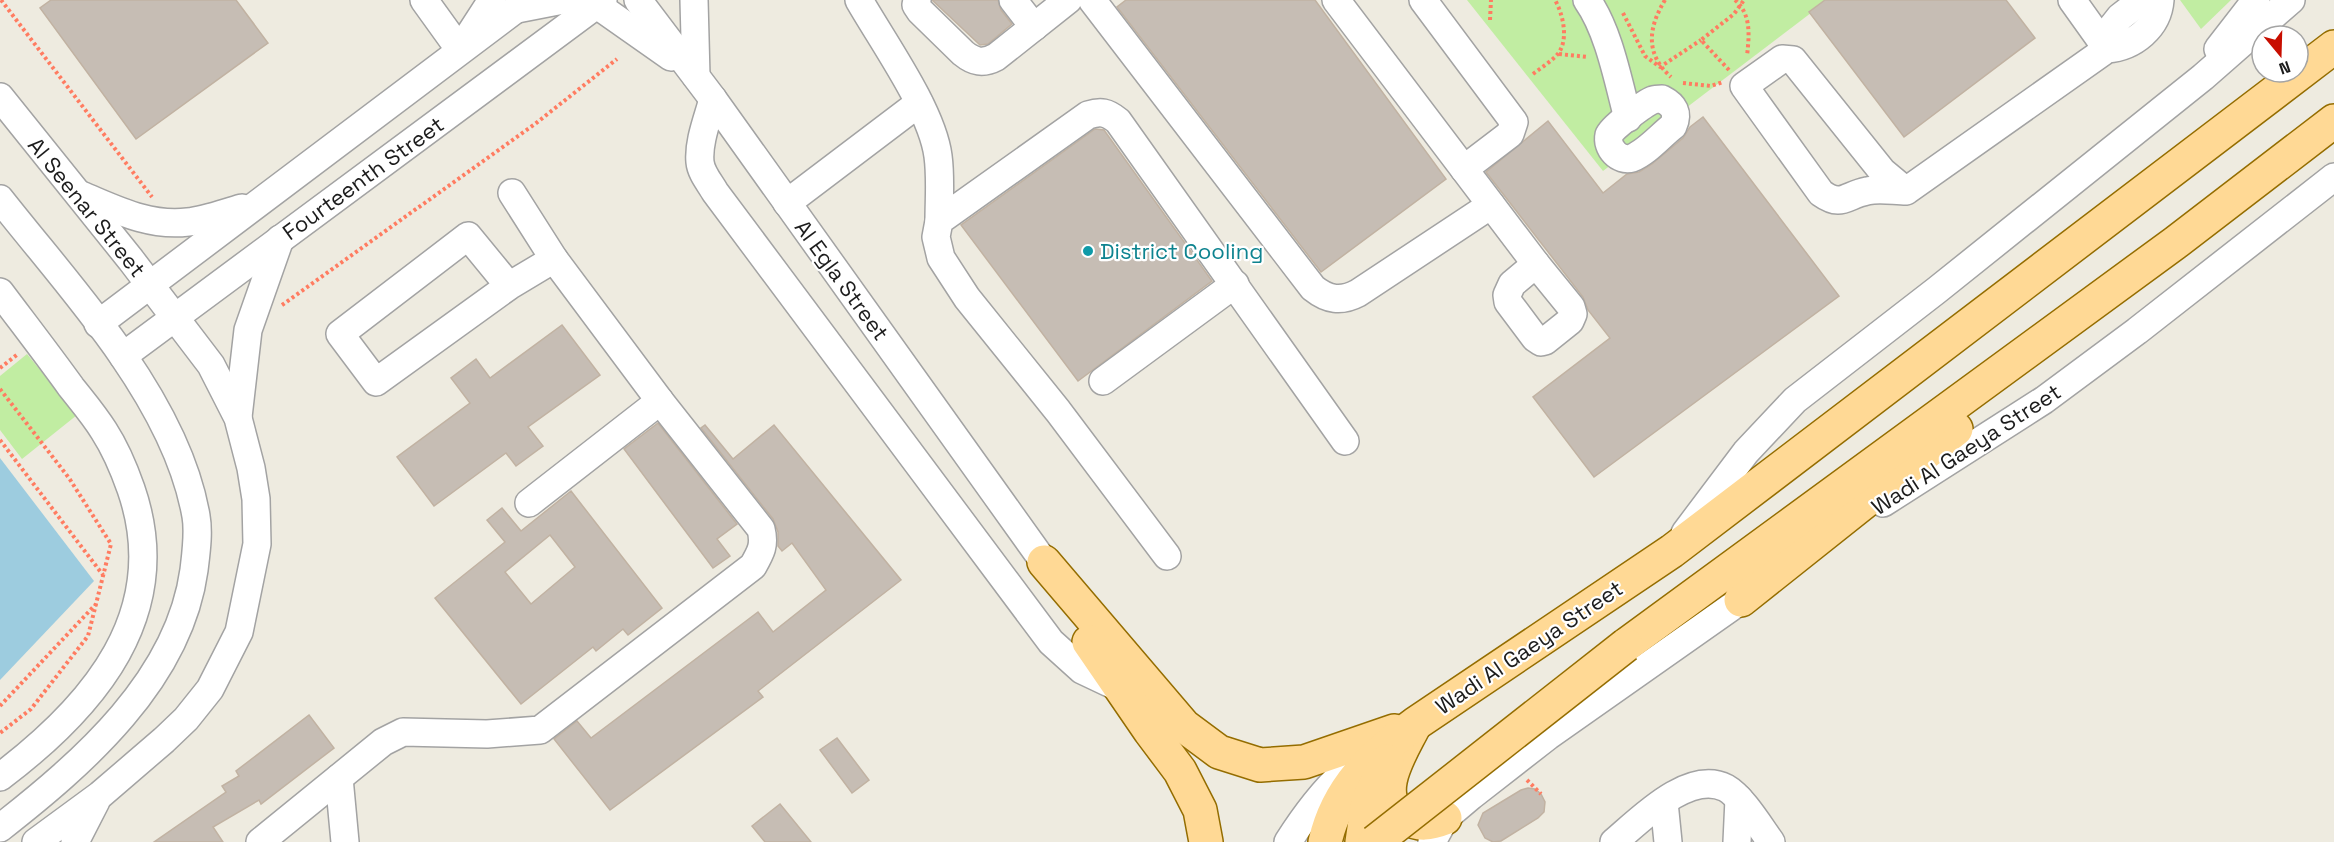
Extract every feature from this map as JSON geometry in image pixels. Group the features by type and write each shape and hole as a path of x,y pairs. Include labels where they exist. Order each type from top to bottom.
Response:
{"main road":[{"name":"Wadi Al Gaeya Street","path":"1415,723 1671,551 2334,47"},
{"name":"Wadi Al Gaeya Street","path":"1375,842 1626,645 2175,243 2334,121"},
{"path":"1741,600 2038,364 2082,311"},
{"path":"1044,562 1072,615 1120,688 1180,771 1200,810 1206,842"},
{"path":"1044,562 1184,726 1219,752 1260,765 1304,762 1415,723"},
{"path":"1415,723 1391,773 1388,788 1392,803 1401,815 1415,823 1431,824 1439,830"},
{"path":"1325,842 1331,820 1351,782 1380,750 1415,723"},
{"path":"1362,842 1368,801 1380,774 1395,748 1415,723"}],"street":[{"path":"424,0 459,50"},
{"path":"500,77 562,10 565,0 513,3"},
{"name":"Al Egla Street","path":"638,0 788,203 1044,562"},
{"path":"694,0 696,76"},
{"path":"859,0 919,103 932,132 938,156 939,221 936,237 941,258 967,298 1058,411 1167,556"},
{"path":"917,0 916,4 920,11 963,53 977,61 984,62 996,57 1068,0"},
{"path":"1014,0 1034,27"},
{"path":"1092,0 1313,288 1323,296 1334,300 1347,299 1491,205"},
{"path":"1336,0 1536,264"},
{"path":"1423,0 1514,122 1510,134 1464,169"},
{"path":"1587,0 1595,11 1605,38 1628,118"},
{"path":"2072,0 2104,45 2118,48 2140,37 2158,14 2160,0"},
{"path":"1906,191 1882,171 1793,60 1782,59 1739,81 1821,193 1830,199 1838,201 1867,190 1906,191 2104,45 2120,17 2142,0"},
{"path":"2203,78 2219,48 2256,0"},
{"name":"Wadi Al Gaeya Street","path":"1671,551 1746,452 1795,400 2203,78 2291,0"},
{"path":"591,2 696,76"},
{"name":"Fourteenth Street","path":"123,356 500,77 591,2"},
{"name":"Fourteenth Street","path":"99,324 459,50 513,3"},
{"name":"Al Seenar Street","path":"0,97 211,365 238,418"},
{"path":"712,99 700,152 700,163 715,192 1051,642 1082,670 1120,688"},
{"path":"788,203 919,103"},
{"path":"939,221 1088,115 1099,112 1109,114 1118,121 1345,441"},
{"name":"Wadi Al Gaeya Street","path":"1439,830 1480,789 1589,707 1854,522 2044,400 2137,331 2334,177"},
{"path":"76,192 129,215 166,223 206,219 258,203"},
{"path":"260,842 383,742 403,732 487,734 540,730 753,566 763,550 764,540 761,530 554,260 512,193"},
{"path":"0,200 123,356 161,418 177,453 188,484 196,518 196,552 192,587 183,619 169,650 143,691 86,754 8,831"},
{"path":"509,286 468,236 340,334 376,382 509,286 554,260"},
{"path":"36,842 100,795 186,719 210,688 239,632 257,544 256,500 251,468 238,418 241,379 249,330 280,239"},
{"path":"1103,381 1235,284"},
{"path":"0,292 104,431 129,482 140,521 144,546 141,579 134,612 122,643 105,672 86,698 54,733 0,777"},
{"path":"529,503 660,401"},
{"path":"1288,842 1320,798 1351,766 1377,745 1415,723"},
{"path":"339,778 345,842"},
{"path":"1614,842 1679,791 1697,785 1713,784 1727,789 1739,799 1771,842"},
{"path":"75,842 83,823 100,795"},
{"path":"1737,842 1739,799"},
{"path":"1664,802 1668,842"}],"path":[{"path":"1,0 149,193 166,223"},
{"path":"1490,20 1491,0"},
{"path":"1533,74 1559,54 1565,29 1555,0"},
{"path":"1660,67 1653,49 1652,33 1659,10 1665,0"},
{"path":"1735,0 1740,6 1750,34 1746,60 1739,81"},
{"path":"1660,67 1734,14 1744,0"},
{"path":"1621,9 1645,56 1675,80 1699,86 1739,81"},
{"path":"1701,39 1739,81"},
{"path":"249,330 534,124 617,58"},
{"path":"0,390 69,478 111,544 88,636 31,709 0,733"},
{"path":"0,440 103,575"},
{"path":"0,706 97,603"}],"green space":[{"path":"1467,0 1828,0 1603,171"},
{"path":"2180,0 2231,0 2201,29"},
{"path":"27,354 77,415 22,459 0,430 0,376"}],"water":[{"path":"0,458 94,581 0,680"}],"building":[{"path":"51,0 236,0 268,43 136,139 40,8"},
{"path":"932,0 998,0 1001,10 1012,24 988,44 980,45"},
{"path":"1126,0 1315,0 1446,179 1321,272 1117,7"},
{"path":"1825,0 2006,0 2035,38 1904,137 1809,12"},
{"path":"1703,117 1839,296 1594,477 1533,397 1610,338 1588,310 1583,297 1486,172 1548,121 1603,193 1627,174 1639,172 1652,164 1683,138 1690,127"},
{"name":"District Cooling","path":"1095,129 1104,130 1212,281 1078,381 961,225"},
{"path":"562,325 600,375 528,427 543,446 516,466 506,453 434,506 397,457 470,403 451,378 476,359 490,378"},
{"path":"658,423 737,524 717,539 730,556 713,568 624,449"},
{"path":"705,425 733,459 774,425 901,580 758,691 763,697 610,810 554,739 577,721 591,738 758,612 773,632 826,590 792,543 782,551 778,546 778,532 773,519 701,428"},
{"path":"571,491 662,608 628,635 623,629 596,651 593,647 521,704 435,598 505,542 487,520 502,508 521,531","holes":["550,535 575,567 531,604 505,572"]},
{"path":"309,715 334,748 261,804 259,800 213,827 223,842 154,842 226,792 222,786 239,776 236,771"},
{"path":"837,738 869,780 852,793 820,750"},
{"path":"1528,788 1535,789 1541,794 1545,802 1544,812 1501,841 1493,842 1485,838 1478,825 1483,813"},
{"path":"780,804 811,842 765,842 752,826"}],"place":[{"name":"District Cooling","path":"1088,251"}]}
